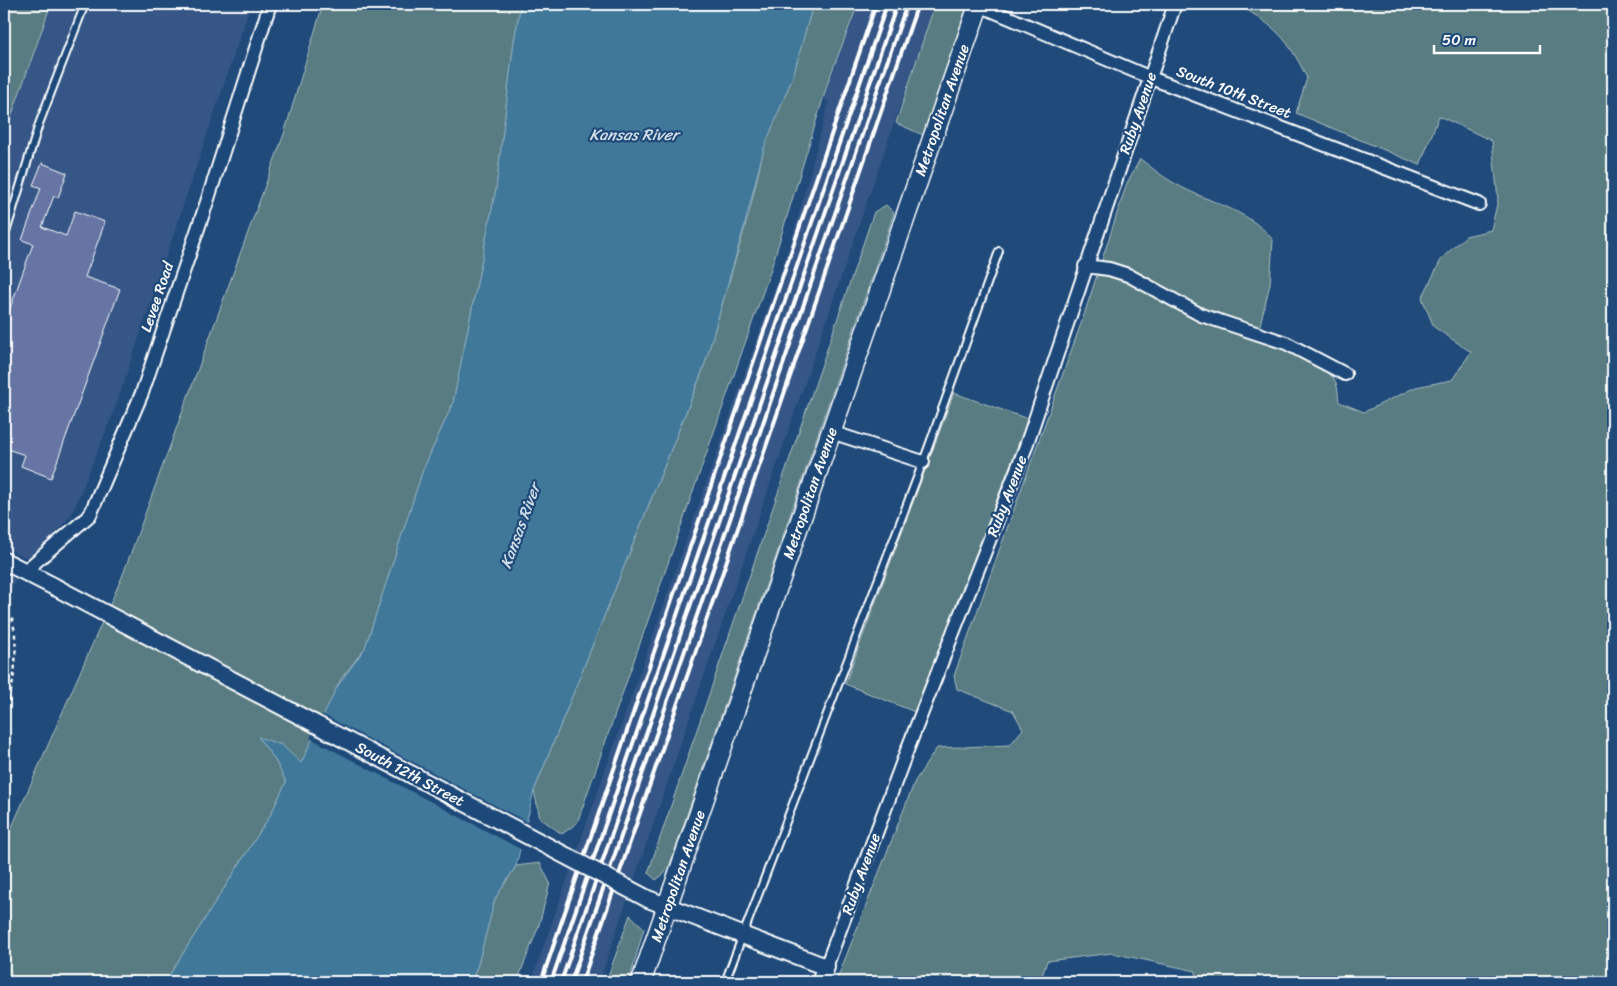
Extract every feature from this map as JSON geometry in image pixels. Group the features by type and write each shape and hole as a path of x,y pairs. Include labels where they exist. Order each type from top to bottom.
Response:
{"main road":[{"name":"Metropolitan Avenue","path":"641,982 979,4"}],"street":[{"name":"Levee Road","path":"25,571 90,515 142,393 207,202 270,4"},
{"name":"South 10th Street","path":"979,4 1151,78 1479,204"},
{"name":"Ruby Avenue","path":"823,975 906,753 1011,487 1175,4"},
{"path":"1085,266 1109,268 1128,275 1201,315 1286,343 1345,374"},
{"path":"831,432 923,462"},
{"name":"South 12th Street","path":"4,560 648,899 743,936 823,975"}],"lane":[{"path":"4,239 39,124 84,4"},
{"path":"725,982 923,462 999,251"}],"path":[{"path":"4,604 13,620 16,659 8,705 4,716"}],"shaded area":[{"path":"51,4 251,4 116,406 72,514 45,546 30,559 4,548 4,137"},
{"path":"858,4 935,4 599,982 531,982 793,236 829,101 823,99"},
{"path":"4,576 16,579 4,609"}],"green space":[{"path":"4,4 51,4 4,137"},
{"path":"323,4 521,4 514,41 496,189 453,403 423,470 365,648 341,679 301,764 282,745 259,738 275,760 286,782 271,814 165,982 4,982 4,845 122,577 284,134"},
{"path":"813,4 858,4 829,79 770,272 577,823 562,834 540,818 534,791 703,370 749,213 764,148 793,76"},
{"path":"935,4 968,4 923,135 896,123"},
{"path":"1237,4 1604,4 1613,7 1613,982 1197,982 1196,971 1112,953 1047,961 1040,982 836,982 915,781 937,748 1010,745 1023,729 1013,711 957,689 954,676 1083,318 1127,183 1140,159 1182,188 1238,212 1251,220 1273,240 1270,284 1256,341 1298,356 1320,367 1334,379 1338,390 1339,402 1364,412 1416,387 1452,380 1471,352 1434,327 1422,298 1442,258 1466,236 1491,230 1498,200 1492,141 1439,116 1420,165 1296,113 1307,78 1300,64 1279,34 1262,20"},
{"path":"886,205 894,213 670,864 664,874 656,880 648,873 874,212"},
{"path":"954,393 1028,419 915,712 845,684"},
{"path":"540,863 550,883 539,925 517,982 471,982 478,964 495,899 516,866"},
{"path":"630,915 644,928 629,982 606,982"}],"water":[{"name":"Kansas River","path":"521,4 813,4 793,76 764,148 744,227 704,367 534,791 516,866 495,899 478,964 471,982 165,982 271,814 286,782 275,760 258,737 282,745 301,763 337,687 365,648 423,470 453,403 496,189 514,41"}],"pier":[{"path":"322,714 529,823 522,850 310,738"}],"building":[{"path":"42,163 67,173 58,198 54,196 42,227 66,236 75,211 105,222 85,277 120,289 51,478 21,466 25,455 4,448 4,325 33,244 22,240 41,188 33,185"}],"railway":[{"path":"541,982 876,4"},
{"path":"551,982 887,4"},
{"path":"561,982 897,4"},
{"path":"571,982 907,4"},
{"path":"582,982 918,4"}]}
